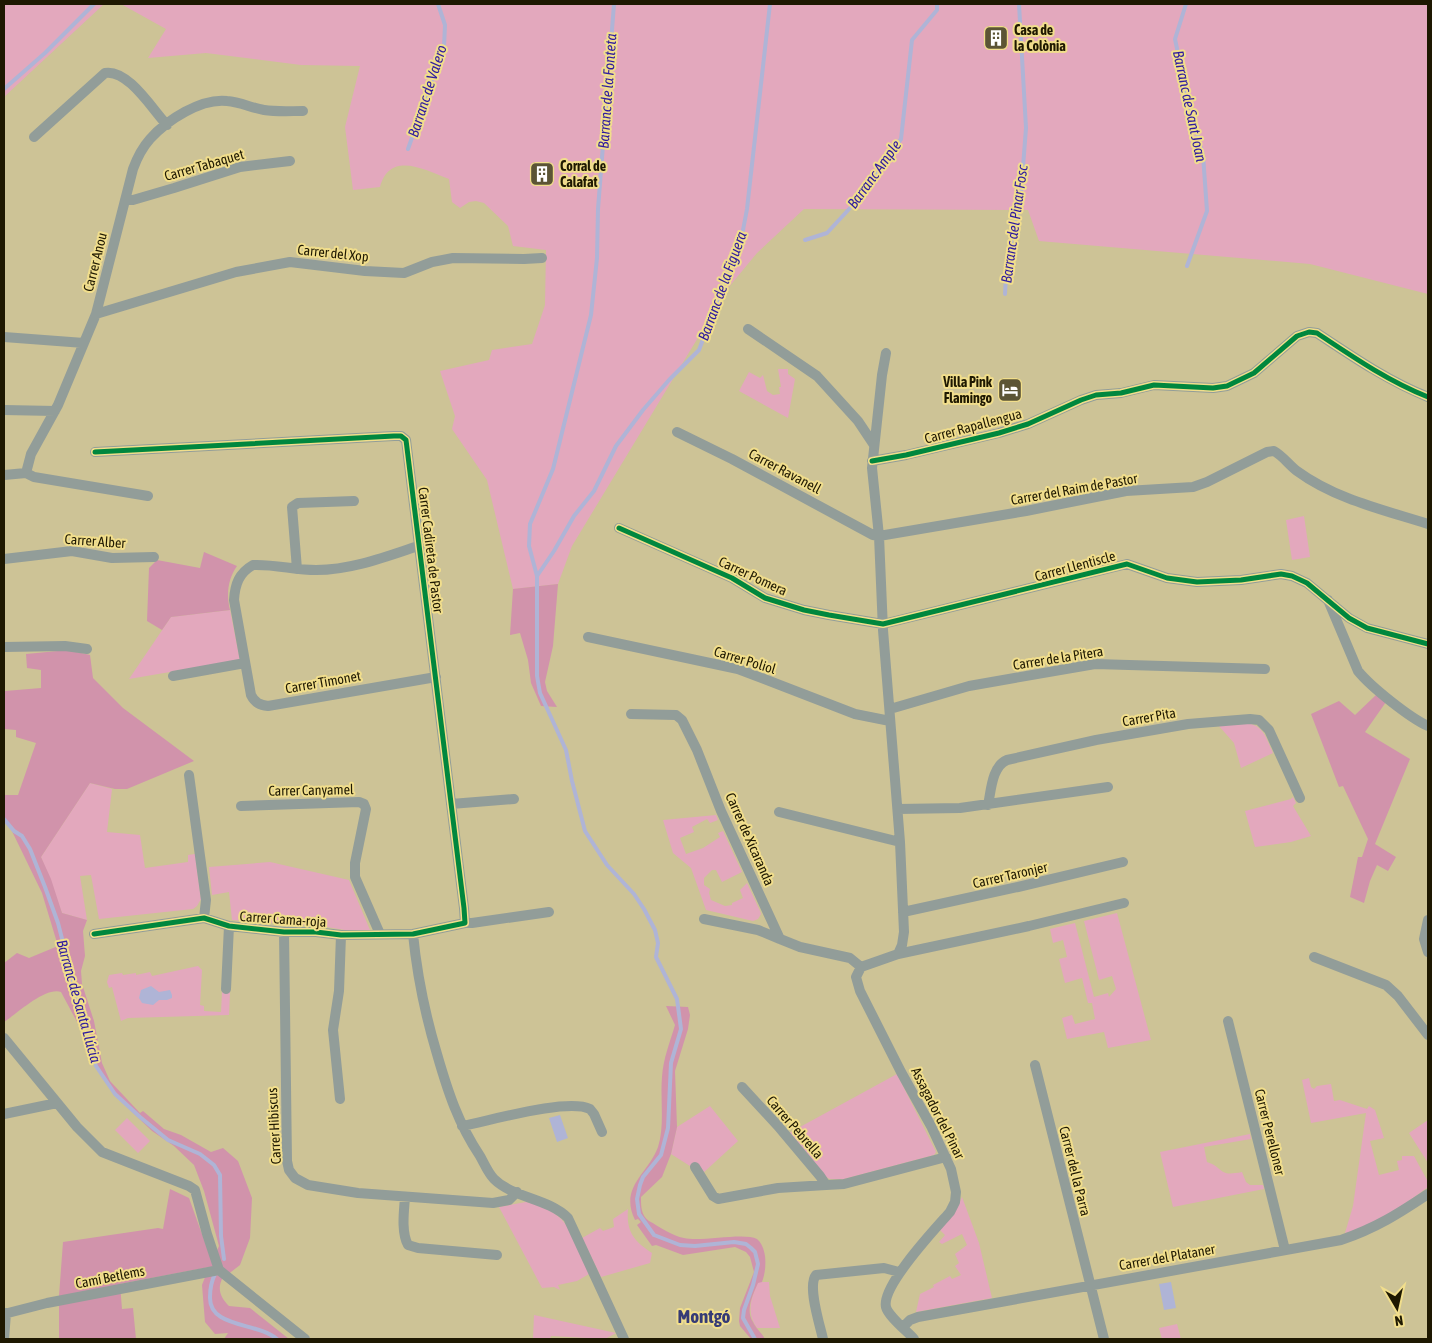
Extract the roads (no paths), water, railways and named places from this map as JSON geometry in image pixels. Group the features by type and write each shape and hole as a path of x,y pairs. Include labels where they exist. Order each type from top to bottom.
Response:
{"street":[{"path":"34,137 105,73 110,72 119,74 131,83 167,125"},
{"name":"Carrer Anou","path":"26,473 31,454 55,411 96,314 133,169 139,154 149,140 167,125 198,107 218,101 240,103 266,110 303,111"},
{"name":"Carrer Tabaquet","path":"125,200 133,200 240,167 290,161"},
{"name":"Carrer del Xop","path":"96,314 236,272 290,262 365,271 404,273 432,262 453,258 542,258"},
{"path":"748,329 817,376 858,421 874,445"},
{"name":"Carrer Rapallengua","path":"872,461 999,433 1028,424 1096,395 1121,393 1154,385 1213,388 1228,386 1242,381 1254,373 1293,339 1309,332 1317,333 1382,375 1428,397"},
{"path":"4,337 84,343"},
{"path":"886,353 872,461 900,842 903,940 898,954"},
{"path":"4,410 55,411"},
{"name":"Carrer Ravanell","path":"677,432 732,459 873,535 879,536"},
{"name":"Carrer Cadireta de Pastor","path":"94,452 401,436 406,440 465,923"},
{"name":"Carrer del Raim de Pastor","path":"879,536 1126,492 1200,485 1274,450 1297,471 1333,491 1376,508 1428,524"},
{"path":"4,475 26,473 34,477 148,496"},
{"path":"297,568 292,507 294,504 354,501"},
{"name":"Carrer Pomera","path":"619,528 732,578 765,598 829,616 883,624"},
{"name":"Carrer Timonet","path":"418,546 357,566 316,570 253,565 240,576 235,586 234,600 253,699 257,703 268,706 436,677"},
{"name":"Carrer Alber","path":"4,559 72,551 112,558 154,557"},
{"name":"Carrer Llentiscle","path":"883,624 1023,591 1123,564 1167,578 1197,582 1241,580 1281,574 1298,577 1308,583 1349,618 1367,628 1428,644"},
{"path":"1327,599 1358,671 1364,679 1417,721 1428,726"},
{"name":"Carrer Poliol","path":"588,637 738,670 855,714 890,721"},
{"path":"4,646 65,646 87,649"},
{"path":"173,676 245,663"},
{"name":"Carrer de la Pitera","path":"890,709 969,686 1095,664 1265,669"},
{"name":"Carrer de Xicaranda","path":"631,714 676,715 682,720 697,750 721,811 780,939"},
{"name":"Carrer Pita","path":"988,805 996,770 1003,762 1096,740 1188,724 1250,719 1259,720 1269,730 1300,798"},
{"path":"189,775 206,900 204,918"},
{"path":"898,809 950,809 1108,787"},
{"path":"451,804 514,799"},
{"name":"Carrer Canyamel","path":"241,806 359,802 364,804 366,809 355,863 355,877 380,934"},
{"path":"779,812 900,842"},
{"name":"Carrer Taronjer","path":"903,912 1123,862"},
{"path":"704,920 758,930 800,947 850,958 861,967 898,954 1038,924 1124,903"},
{"path":"549,912 465,923 413,934 418,978 427,1021 447,1090 462,1126 494,1178 517,1192 553,1207 568,1218 624,1339"},
{"name":"Carrer Cama-roja","path":"94,934 204,918 228,926 284,932 316,932 341,935 413,934"},
{"path":"1428,920 1424,938 1428,952"},
{"path":"226,989 228,926"},
{"name":"Carrer Hibiscus","path":"284,932 286,1124 289,1170 295,1178 308,1185 358,1193 499,1203 509,1200 517,1192"},
{"path":"340,1098 333,1030 339,990 341,935"},
{"path":"1314,958 1386,985 1398,996 1428,1035"},
{"name":"Assagador del Pinar","path":"861,967 856,977 860,991 946,1157 955,1184 956,1198 953,1206 899,1272 886,1300 886,1308 914,1339"},
{"name":"Carrer Perelloner","path":"1228,1021 1284,1250"},
{"path":"4,1038 87,1138 102,1152 195,1190 219,1270 305,1339"},
{"name":"Carrer del la Parra","path":"1035,1065 1104,1339"},
{"name":"Carrer Pebrella","path":"742,1087 778,1126 826,1185"},
{"path":"4,1114 57,1103"},
{"path":"462,1126 571,1105 590,1109 602,1132"},
{"path":"695,1167 713,1196 718,1199 778,1188 844,1184 946,1157"},
{"name":"Carrer del Plataner","path":"903,1327 910,1320 918,1317 1342,1240 1362,1233 1394,1217 1428,1194"},
{"path":"406,1197 405,1236 408,1244 418,1248 497,1255"},
{"path":"823,1339 814,1302 813,1279 816,1275 884,1268 899,1272"},
{"name":"Camí Betlems","path":"4,1339 5,1314 219,1270"}],"water":[{"path":"151,986 159,992 170,990 172,998 159,1000 153,1005 142,1003 139,998 141,990"},
{"path":"560,1115 568,1138 557,1142 549,1118"},
{"path":"1171,1282 1176,1308 1164,1310 1159,1284"}],"waterway":[{"path":"4,89 45,53 94,4"},
{"name":"Barranc de Valero","path":"408,149 444,47 445,25 438,4"},
{"name":"Barranc de la Fonteta","path":"614,4 598,209 597,258 591,315 553,469 530,524 529,546 537,576 537,676 540,693 566,750 585,831 607,865 634,894 644,909 655,930 658,943 656,957 677,999 681,1029 671,1063 668,1128 661,1155 643,1177 640,1185 637,1199 639,1214 654,1235 680,1245 695,1246 734,1242 746,1244 755,1252 758,1264 743,1318 755,1339"},
{"name":"Barranc de la Figuera","path":"537,576 574,516 594,491 616,446 643,410 699,350 743,230 770,4"},
{"name":"Barranc Ample","path":"805,240 827,233 863,194 901,139 912,40 937,10 937,4"},
{"name":"Barranc del Pinar Fosc","path":"1005,294 1007,258 1017,221 1021,193 1026,128 1019,4"},
{"name":"Barranc de Sant Joan","path":"1186,4 1175,39 1188,101 1203,155 1207,211 1187,266"},
{"name":"Barranc de Santa Llúcia","path":"4,819 14,831 22,836 30,849 45,887 58,923 96,1066 115,1094 140,1117 168,1140 200,1154 214,1165 220,1175 221,1236 224,1259"},
{"name":"Barranc de Santa Llúcia","path":"215,1274 211,1285 210,1297 212,1307 217,1314 225,1319 258,1330 277,1339"}],"place":[{"name":"Casa de la Colònia","path":"996,38"},
{"name":"Corral de Calafat","path":"542,174"},
{"name":"Villa Pink Flamingo","path":"1010,390"}],"district":[{"name":"Montgó","path":"704,1316"}]}
